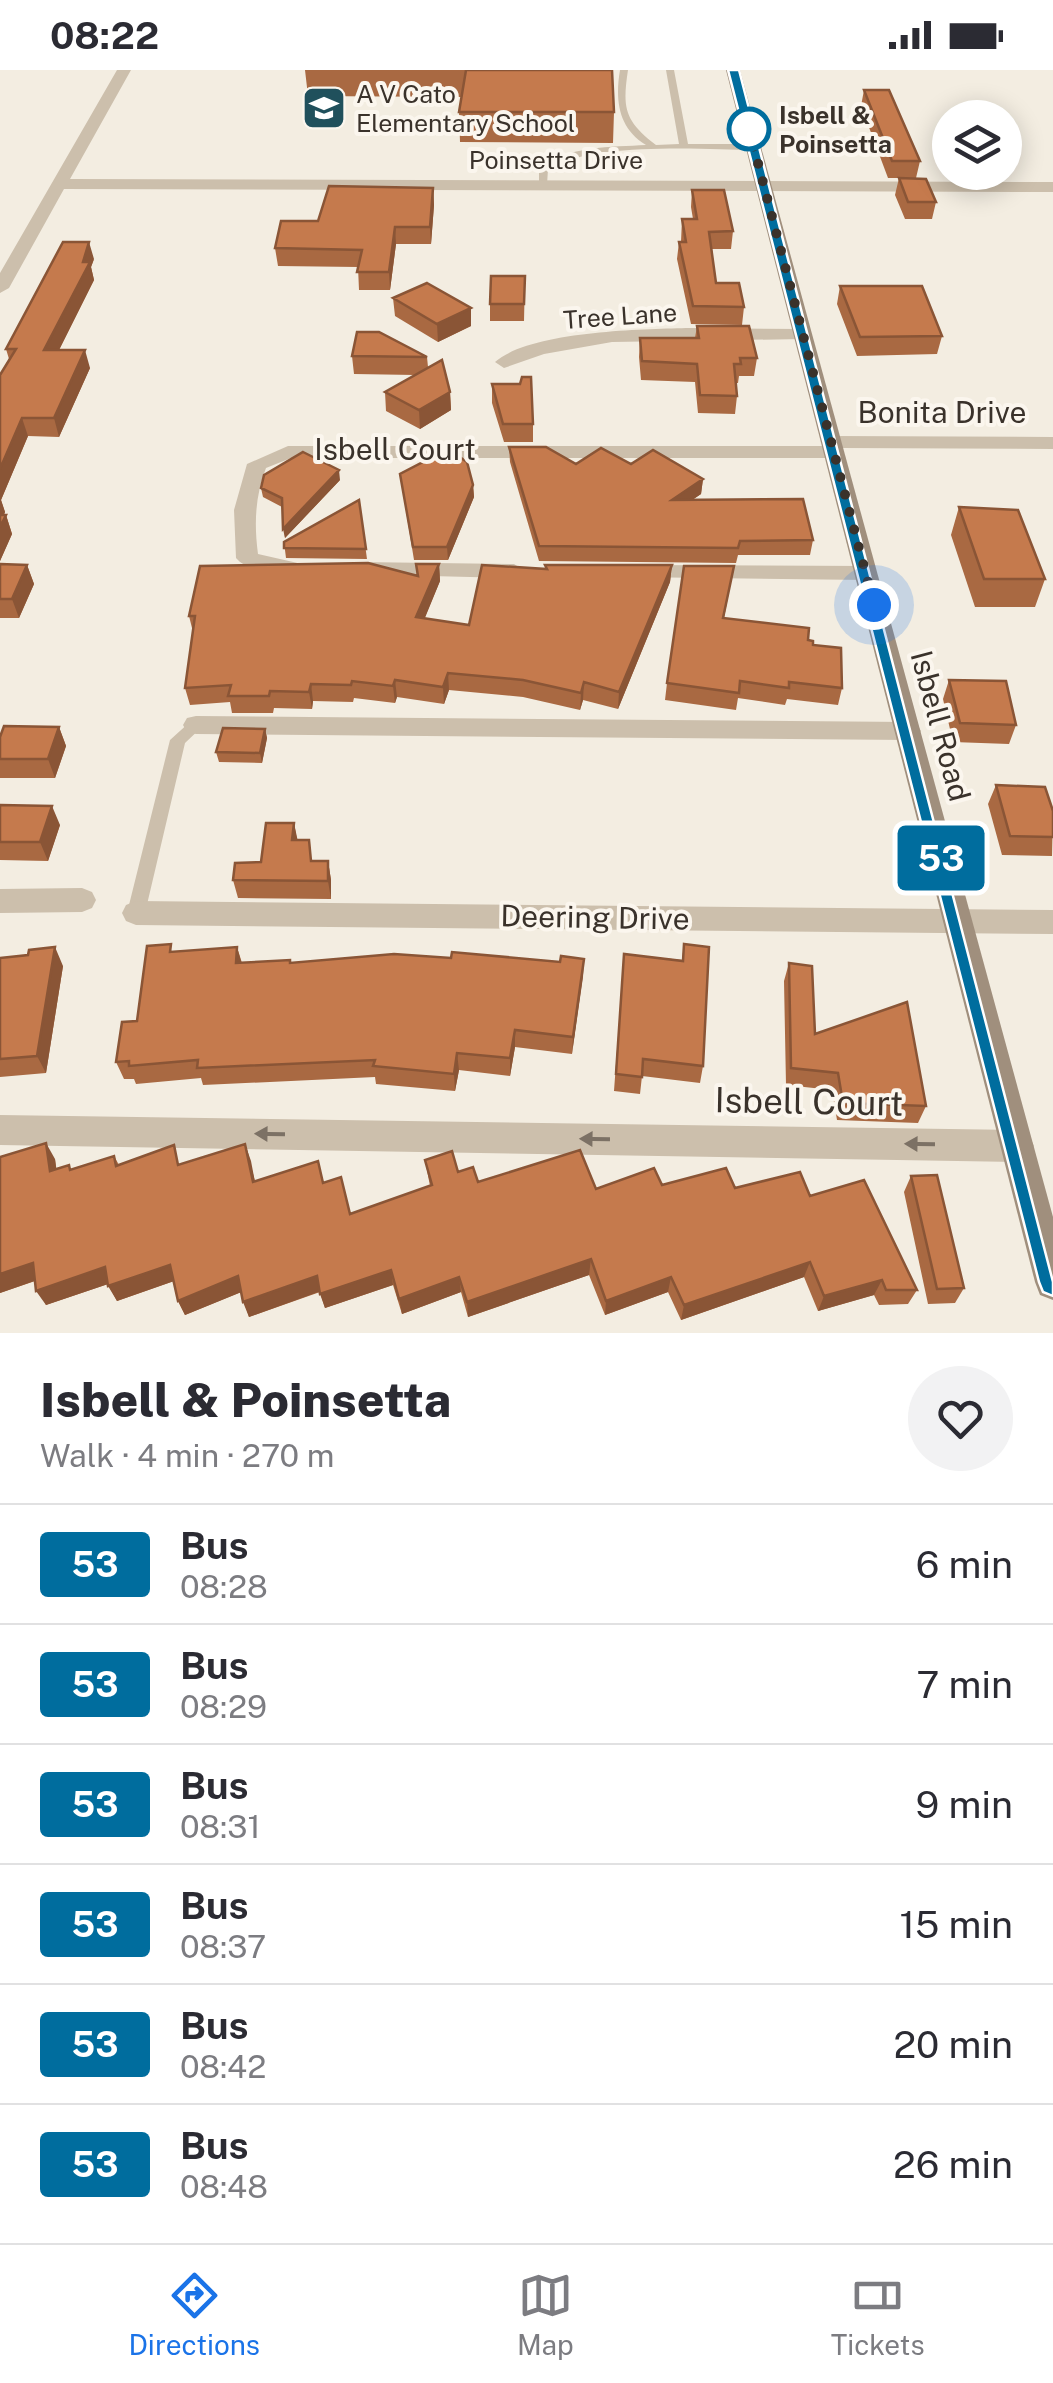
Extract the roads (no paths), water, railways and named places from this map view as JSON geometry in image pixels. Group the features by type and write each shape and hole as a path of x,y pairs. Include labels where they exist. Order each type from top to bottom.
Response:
{"street":[{"path":"0,288 124,70"},
{"name":"Isbell Road","path":"734,70 1053,1282"},
{"name":"Poinsetta Drive","path":"59,184 1053,187"},
{"name":"Tree Lane","path":"504,362 529,351 606,338 803,334"},
{"name":"Bonita Drive","path":"833,447 1053,443"},
{"name":"Isbell Court","path":"546,571 265,566 247,558 243,531 246,490 257,464 306,449 833,447"},
{"path":"626,572 866,574"},
{"path":"196,725 908,731"},
{"path":"0,900 82,900"},
{"name":"Deering Drive","path":"136,913 1053,922"},
{"name":"Isbell Court","path":"0,1130 1017,1146"}],"lane":[{"path":"624,70 626,124 638,138 652,145"},
{"path":"670,70 684,147"},
{"path":"542,185 544,168 558,157 652,145 754,147"},
{"path":"136,913 178,740 196,725"}],"place":[{"name":"A V Cato Elementary School","path":"324,108"},
{"name":"Isbell & Poinsetta","path":"749,129"}]}
